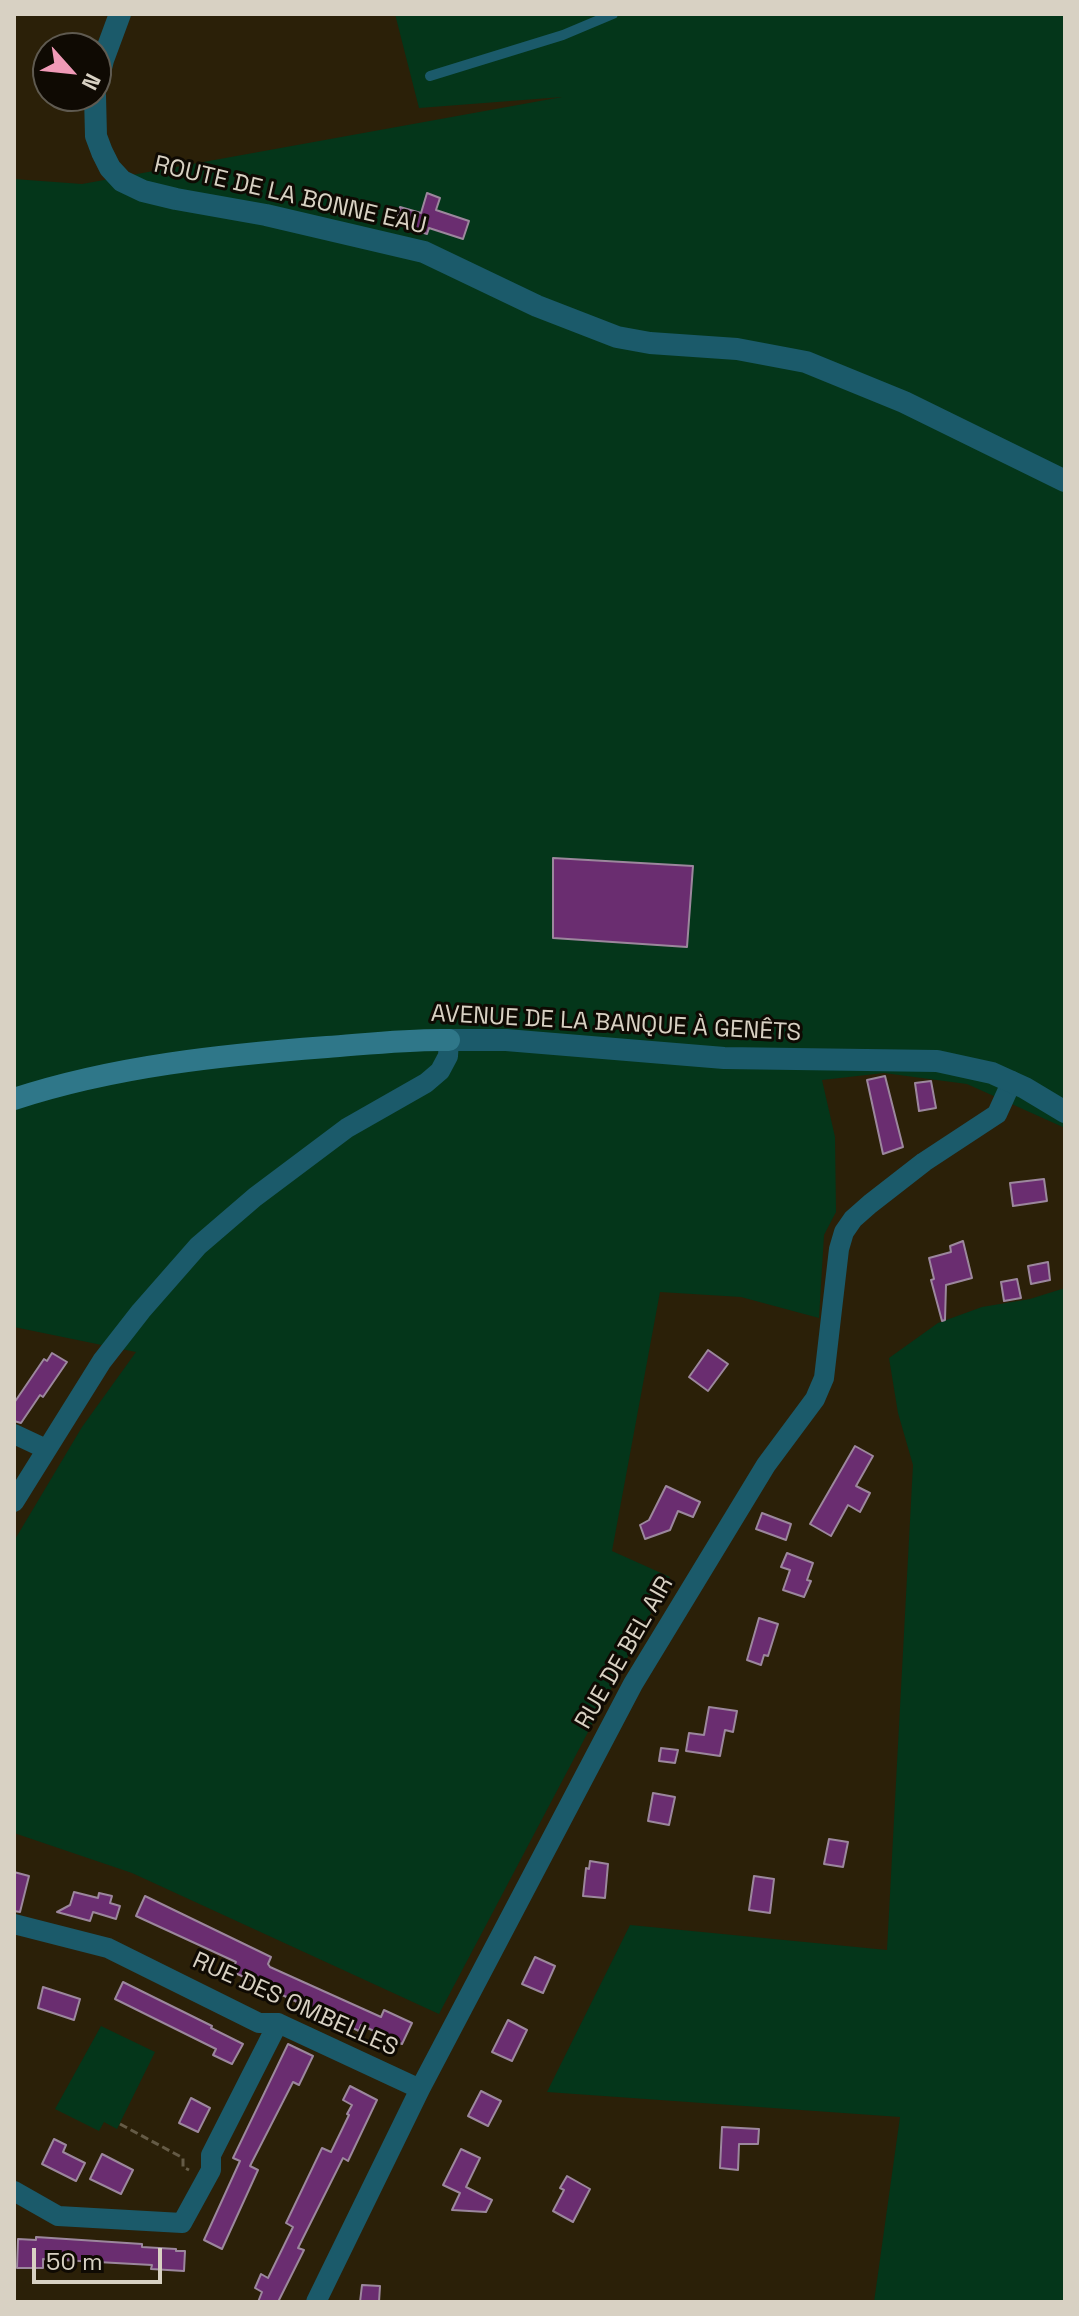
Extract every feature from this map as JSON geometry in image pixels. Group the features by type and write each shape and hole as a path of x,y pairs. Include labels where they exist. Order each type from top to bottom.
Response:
{"main road":[{"name":"AVENUE DE LA BANQUE À GENÊTS","path":"14,1099 82,1079 166,1064 252,1053 449,1040"}],"street":[{"path":"112,36 120,14"},
{"name":"ROUTE DE LA BONNE EAU","path":"95,112 96,136 110,168 122,181 143,191 266,215 424,252 537,306 617,337 650,343 737,349 806,362 904,402 1065,481"},
{"path":"14,1502 102,1361 198,1246 255,1197 347,1128 426,1083 440,1071 448,1056 449,1040"},
{"name":"AVENUE DE LA BANQUE À GENÊTS","path":"449,1040 506,1040 724,1058 922,1060 976,1068 1012,1081 1065,1112"},
{"name":"RUE DE BEL AIR","path":"316,2302 420,2089 633,1684 766,1465 815,1399 824,1378 839,1249 844,1232 853,1219 901,1179 997,1114 1012,1081"},
{"path":"14,1434 46,1449"},
{"name":"RUE DES OMBELLES","path":"14,1924 108,1948 259,2023 278,2023 420,2089"},
{"path":"16,2192 58,2216 182,2223 211,2170 211,2155 278,2023"}],"lane":[{"path":"430,76 563,35 613,14"}],"path":[{"path":"120,2124 183,2158 181,2161"}],"green space":[{"path":"395,14 1065,14 1065,1128 967,1084 884,1073 822,1080 835,1137 836,1212 824,1235 819,1318 741,1297 660,1292 612,1551 670,1577 439,2014 132,1873 14,1833 14,1541 82,1427 136,1352 14,1327 14,179 82,184 562,97 419,108"},
{"path":"1065,1288 1065,2302 874,2302 900,2117 547,2092 630,1925 887,1950 913,1465 898,1413 889,1358 938,1323 982,1307 1030,1299"},
{"path":"101,2026 155,2052 117,2129 104,2122 99,2131 55,2109"}],"building":[{"path":"427,193 440,198 436,210 469,221 463,239 429,228 427,234 396,223 400,207 421,213"},
{"path":"553,858 693,866 687,947 553,938"},
{"path":"885,1076 903,1147 883,1154 867,1080"},
{"path":"931,1081 936,1108 919,1111 915,1083"},
{"path":"1044,1179 1047,1201 1013,1206 1010,1183"},
{"path":"963,1241 972,1278 946,1285 945,1320 942,1321 931,1280 934,1279 929,1258 951,1252 950,1246"},
{"path":"1048,1262 1050,1280 1031,1284 1028,1266"},
{"path":"1017,1279 1021,1298 1004,1301 1001,1282"},
{"path":"708,1350 728,1364 708,1391 689,1377"},
{"path":"52,1353 67,1362 21,1423 14,1421 14,1403 44,1359 47,1361"},
{"path":"855,1446 873,1456 856,1486 870,1493 860,1512 848,1505 831,1536 810,1524"},
{"path":"666,1486 700,1502 693,1517 678,1511 670,1530 645,1539 640,1525 649,1520"},
{"path":"762,1513 791,1524 786,1540 756,1529"},
{"path":"787,1553 813,1563 807,1580 811,1581 804,1597 783,1590 790,1570 781,1567"},
{"path":"759,1618 778,1624 768,1656 764,1655 761,1665 747,1660"},
{"path":"709,1707 737,1711 733,1732 725,1730 720,1756 686,1751 689,1733 704,1735"},
{"path":"661,1748 678,1750 675,1763 659,1761"},
{"path":"653,1793 675,1797 669,1825 648,1821"},
{"path":"829,1839 848,1842 843,1867 824,1864"},
{"path":"590,1861 608,1864 605,1898 583,1896 586,1868 589,1869"},
{"path":"14,1872 29,1876 20,1912 14,1911"},
{"path":"754,1876 774,1879 770,1913 749,1910"},
{"path":"74,1892 98,1898 99,1893 112,1896 110,1903 120,1906 116,1919 93,1912 90,1921 57,1912 70,1905"},
{"path":"145,1896 271,1957 270,1967 381,2017 384,2010 412,2023 402,2044 361,2025 359,2031 231,1971 236,1962 136,1916"},
{"path":"535,1957 555,1966 543,1993 522,1984"},
{"path":"123,1982 243,2044 232,2064 213,2055 216,2049 115,1999"},
{"path":"43,1987 80,1999 74,2020 38,2008"},
{"path":"508,2020 527,2030 512,2061 492,2052"},
{"path":"288,2044 313,2056 299,2085 293,2082 250,2166 258,2170 222,2249 204,2240 240,2161 233,2158"},
{"path":"350,2086 377,2100 348,2161 343,2158 298,2248 304,2250 278,2302 258,2302 262,2292 255,2288 261,2274 268,2278 293,2227 286,2223 322,2148 331,2152 349,2115 352,2105 343,2100"},
{"path":"481,2091 501,2101 488,2126 468,2116"},
{"path":"191,2098 210,2108 198,2132 179,2123"},
{"path":"722,2127 759,2129 758,2144 739,2144 738,2170 720,2168"},
{"path":"54,2139 66,2145 63,2152 85,2163 76,2181 42,2164"},
{"path":"461,2149 480,2158 466,2187 492,2200 486,2212 452,2210 460,2193 443,2185"},
{"path":"102,2154 133,2170 121,2194 90,2179"},
{"path":"567,2176 590,2189 573,2222 553,2211 564,2190 560,2188"},
{"path":"36,2237 142,2244 142,2247 185,2251 184,2271 151,2269 152,2265 43,2259 43,2268 17,2268 18,2239 36,2240"},
{"path":"362,2285 380,2286 379,2302 360,2302"}]}
